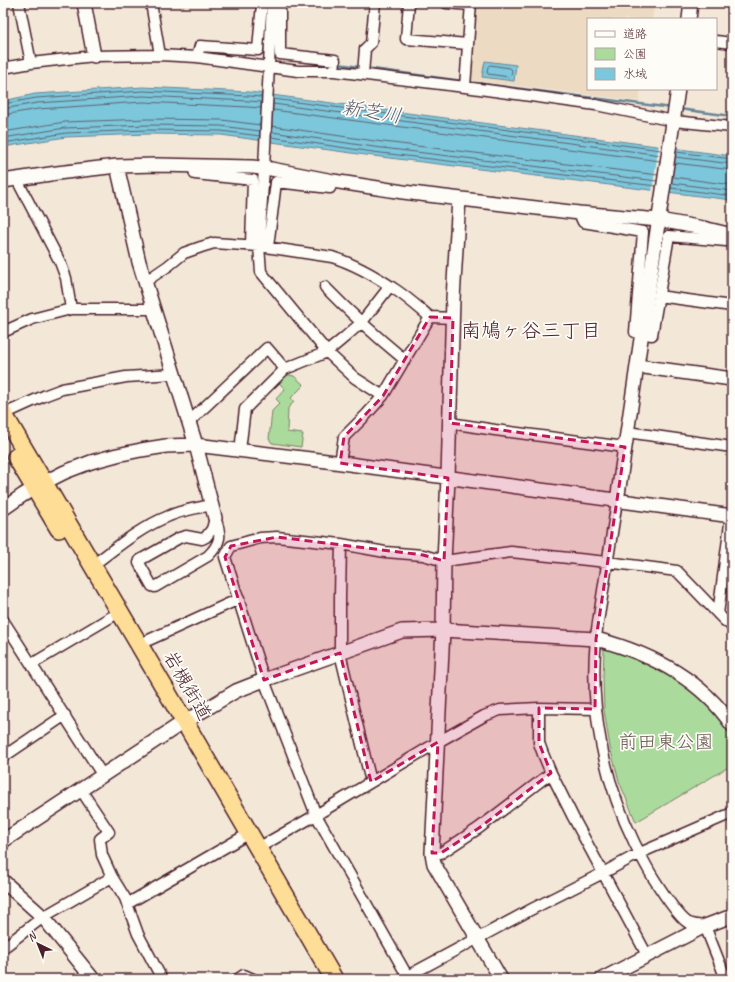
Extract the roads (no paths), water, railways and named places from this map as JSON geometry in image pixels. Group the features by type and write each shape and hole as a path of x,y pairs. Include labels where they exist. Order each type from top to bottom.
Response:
{"highway":[{"name":"岩槻街道","path":"3,414 111,617 258,848 334,979"},
{"name":"岩槻街道","path":"3,434 40,485 93,565 140,644 180,725 241,838 323,979"}],"street":[{"path":"19,3 31,63"},
{"path":"84,3 94,56"},
{"path":"151,3 160,55"},
{"path":"197,57 200,46 258,50 262,3"},
{"path":"259,246 272,3"},
{"path":"280,3 280,54 335,60 334,71"},
{"path":"363,74 365,49 371,43 375,3"},
{"path":"409,3 406,40 468,44"},
{"path":"446,3 471,4 465,87"},
{"path":"689,18 691,3"},
{"path":"717,41 732,43"},
{"path":"3,68 31,63 94,56 160,55 197,57 269,67 298,70 334,71 465,87 596,105 673,124 732,127"},
{"path":"678,90 596,639 594,675 595,709 604,757 614,793 620,810 650,873 680,915 694,925 705,926"},
{"path":"3,181 16,178 117,166 157,165 264,168 403,192 459,199 579,213 659,217 732,235"},
{"path":"117,166 139,262 196,445 213,512 220,529 220,537 214,550 208,556 155,587 152,586 139,563 140,560 179,538 186,536 202,539 209,534 212,529 213,512"},
{"path":"193,166 195,174 252,180 261,272 327,352 355,378 383,396"},
{"path":"16,178 60,262 66,278 71,309"},
{"path":"259,246 276,182 330,188 334,181"},
{"path":"459,199 453,318 444,561 443,630 432,853 434,864 501,979"},
{"path":"579,213 583,222 643,232 635,332 642,334 652,335 669,236 726,241 732,235"},
{"path":"146,281 184,253 201,247 214,243 259,246 343,260 390,286 430,317 453,318"},
{"path":"240,450 245,409 285,369 327,352 345,338 362,322 390,286"},
{"path":"325,287 344,307 404,360"},
{"path":"658,296 732,306"},
{"path":"3,332 32,319 71,309 154,309"},
{"path":"340,463 344,437 383,396 430,317"},
{"path":"189,422 267,348 285,369"},
{"path":"637,366 732,379"},
{"path":"3,414 62,389 126,377 174,374"},
{"path":"450,423 625,447"},
{"path":"627,432 732,447"},
{"path":"3,509 40,485 65,472 91,462 141,450 166,446 196,445 732,516 728,580 718,614"},
{"path":"93,565 137,533 159,520 171,515 213,512"},
{"path":"732,626 724,620 677,571 511,552 444,561 423,555 385,552 341,544 277,537 260,538 231,546 225,557 264,680 316,815 406,978 534,908 640,853 732,813"},
{"path":"202,539 208,556"},
{"path":"341,544 340,653 371,782"},
{"path":"140,644 239,599"},
{"path":"32,664 111,617"},
{"path":"3,620 6,631 32,664 102,776"},
{"path":"3,841 180,725 236,691 402,631 443,630 596,639 614,644 634,651 673,669 702,690 721,710 732,725"},
{"path":"258,848 484,716 500,710 539,708 595,709"},
{"path":"539,708 539,742 551,773 647,956"},
{"path":"3,758 65,715"},
{"path":"432,853 441,853 479,828 551,773"},
{"path":"81,790 109,832 100,839 102,855 112,877 125,898 138,934 162,979"},
{"path":"127,904 241,838"},
{"path":"3,948 43,917 112,877"},
{"path":"3,881 43,917 93,979"},
{"path":"602,979 705,926 732,916"},
{"path":"705,926 726,979"},
{"path":"238,979 244,976 253,979"}],"water":[{"path":"485,61 516,65 514,81 482,77"},
{"name":"新芝川","path":"143,87 249,92 732,156 732,200 373,156 221,135 149,134 66,137 3,147 3,101 35,94"}],"waterway":[{"path":"338,64 360,67"},
{"path":"365,68 463,81"},
{"path":"468,82 672,108"},
{"path":"679,109 732,116"}],"district":[{"name":"南鳩ヶ谷三丁目","path":"531,330"}],"park label":[{"name":"前田東公園","path":"666,741"}]}
